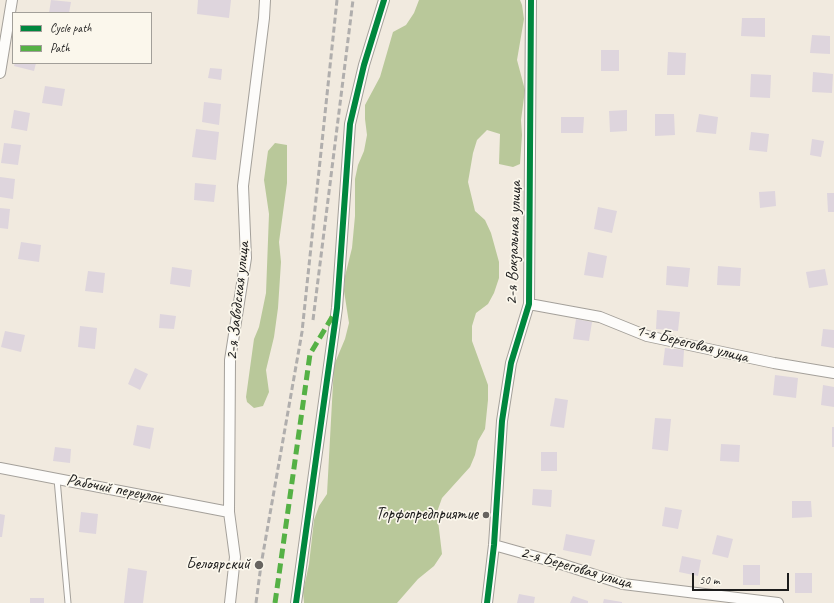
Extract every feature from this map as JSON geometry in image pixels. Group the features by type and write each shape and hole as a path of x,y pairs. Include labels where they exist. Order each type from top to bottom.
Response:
{"street":[{"path":"0,73 12,0"},
{"name":"2-я Заводская улица","path":"230,603 235,557 229,512 230,360 246,258 244,186 265,0"},
{"path":"296,603 337,308 350,124 364,65 384,0"},
{"name":"2-я Вокзальная улица","path":"487,603 494,545 502,421 511,363 529,304 531,0"},
{"name":"1-я Береговая улица","path":"529,304 600,317 647,336 774,363 834,373"},
{"name":"Рабочий переулок","path":"0,468 229,512"},
{"name":"2-я Береговая улица","path":"494,545 558,563 623,584 778,603"}],"lane":[{"path":"57,478 68,603"}],"green space":[{"path":"419,0 520,0 522,5 524,19 517,60 525,90 521,120 522,135 520,164 513,167 499,164 500,134 487,130 477,140 468,182 475,211 485,220 491,233 499,262 499,278 494,293 488,304 476,313 472,326 472,341 488,385 485,429 478,441 475,455 470,467 442,498 437,512 442,554 434,566 418,579 397,603 304,603 303,592 309,564 314,520 319,506 327,494 334,365 345,339 349,323 344,291 345,276 352,248 355,216 355,179 358,165 364,151 367,135 365,105 380,77 393,32 406,25 414,13"},
{"path":"275,143 287,145 287,183 279,242 281,262 278,308 274,337 266,370 269,392 263,406 254,408 247,402 246,397 254,339 259,327 266,293 269,214 264,180 268,151"}],"building":[{"path":"51,0 71,2 69,12 49,12"},
{"path":"198,0 231,0 229,18 197,14"},
{"path":"742,18 765,18 765,37 741,36"},
{"path":"812,35 830,36 830,54 810,53"},
{"path":"601,50 619,50 619,71 601,71"},
{"path":"668,52 686,53 685,75 667,75"},
{"path":"15,64 36,64 34,71 14,66"},
{"path":"210,68 222,69 221,80 208,78"},
{"path":"813,72 833,74 832,93 812,92"},
{"path":"751,74 771,75 770,98 750,97"},
{"path":"45,86 65,89 62,106 42,103"},
{"path":"204,102 221,104 219,125 202,122"},
{"path":"14,110 30,113 27,131 11,128"},
{"path":"627,110 627,131 610,132 609,111"},
{"path":"655,114 674,114 675,135 655,136"},
{"path":"699,114 718,117 716,134 696,132"},
{"path":"561,117 584,117 583,133 561,133"},
{"path":"196,129 219,132 216,160 192,157"},
{"path":"751,132 769,134 767,152 749,150"},
{"path":"812,139 824,141 821,157 810,155"},
{"path":"4,143 21,145 18,165 1,163"},
{"path":"0,177 15,179 13,199 0,197"},
{"path":"195,183 216,185 214,202 194,200"},
{"path":"775,191 776,206 760,208 759,192"},
{"path":"827,193 834,193 834,212 828,212"},
{"path":"598,207 617,211 612,233 594,229"},
{"path":"0,208 10,209 8,229 0,228"},
{"path":"21,242 41,245 39,262 18,259"},
{"path":"588,252 607,256 603,278 584,275"},
{"path":"667,266 690,268 688,287 666,285"},
{"path":"718,266 741,268 740,286 717,285"},
{"path":"172,267 192,270 190,287 170,284"},
{"path":"825,269 828,285 809,288 806,272"},
{"path":"88,271 105,273 103,293 85,291"},
{"path":"657,310 680,312 678,331 656,329"},
{"path":"160,314 176,316 174,329 159,328"},
{"path":"576,319 592,322 589,341 573,339"},
{"path":"80,326 97,328 95,349 78,347"},
{"path":"823,329 834,330 834,348 821,346"},
{"path":"5,331 25,335 21,352 1,347"},
{"path":"665,348 684,350 683,367 663,365"},
{"path":"135,368 148,374 140,390 128,384"},
{"path":"775,375 798,378 796,398 773,395"},
{"path":"823,385 834,387 834,407 821,405"},
{"path":"555,398 568,400 564,428 550,426"},
{"path":"655,418 671,419 668,451 652,449"},
{"path":"137,425 154,428 150,449 133,445"},
{"path":"832,427 834,427 834,447 832,447"},
{"path":"721,444 740,445 739,462 720,461"},
{"path":"55,447 71,449 70,463 53,461"},
{"path":"541,452 557,452 557,471 541,471"},
{"path":"533,489 552,490 551,507 532,505"},
{"path":"792,501 811,501 812,517 792,518"},
{"path":"665,507 682,510 678,529 662,526"},
{"path":"81,512 98,514 96,534 79,532"},
{"path":"0,514 5,515 2,537 0,537"},
{"path":"566,534 595,540 591,556 563,550"},
{"path":"717,535 733,539 728,558 712,554"},
{"path":"682,556 701,560 698,576 679,572"},
{"path":"743,565 760,565 760,585 743,585"},
{"path":"128,568 147,571 143,603 124,603"},
{"path":"795,573 812,573 812,593 795,593"},
{"path":"519,594 535,597 534,603 517,603"},
{"path":"573,596 588,601 588,603 570,603"},
{"path":"30,598 44,598 44,603 30,603"},
{"path":"604,599 622,602 622,603 603,603"}],"railway":[{"path":"256,603 261,565 302,332 337,0"},
{"path":"313,320 353,0"}],"marked path":[{"path":"275,603 310,354 334,314"}],"cycle path":[{"path":"296,603 337,308 350,124 364,65 384,0"},
{"path":"487,603 494,545 502,421 511,363 529,304 531,0"}],"place":[{"name":"Торфопредприятие","path":"486,515"},
{"name":"Белоярский","path":"259,565"}]}
